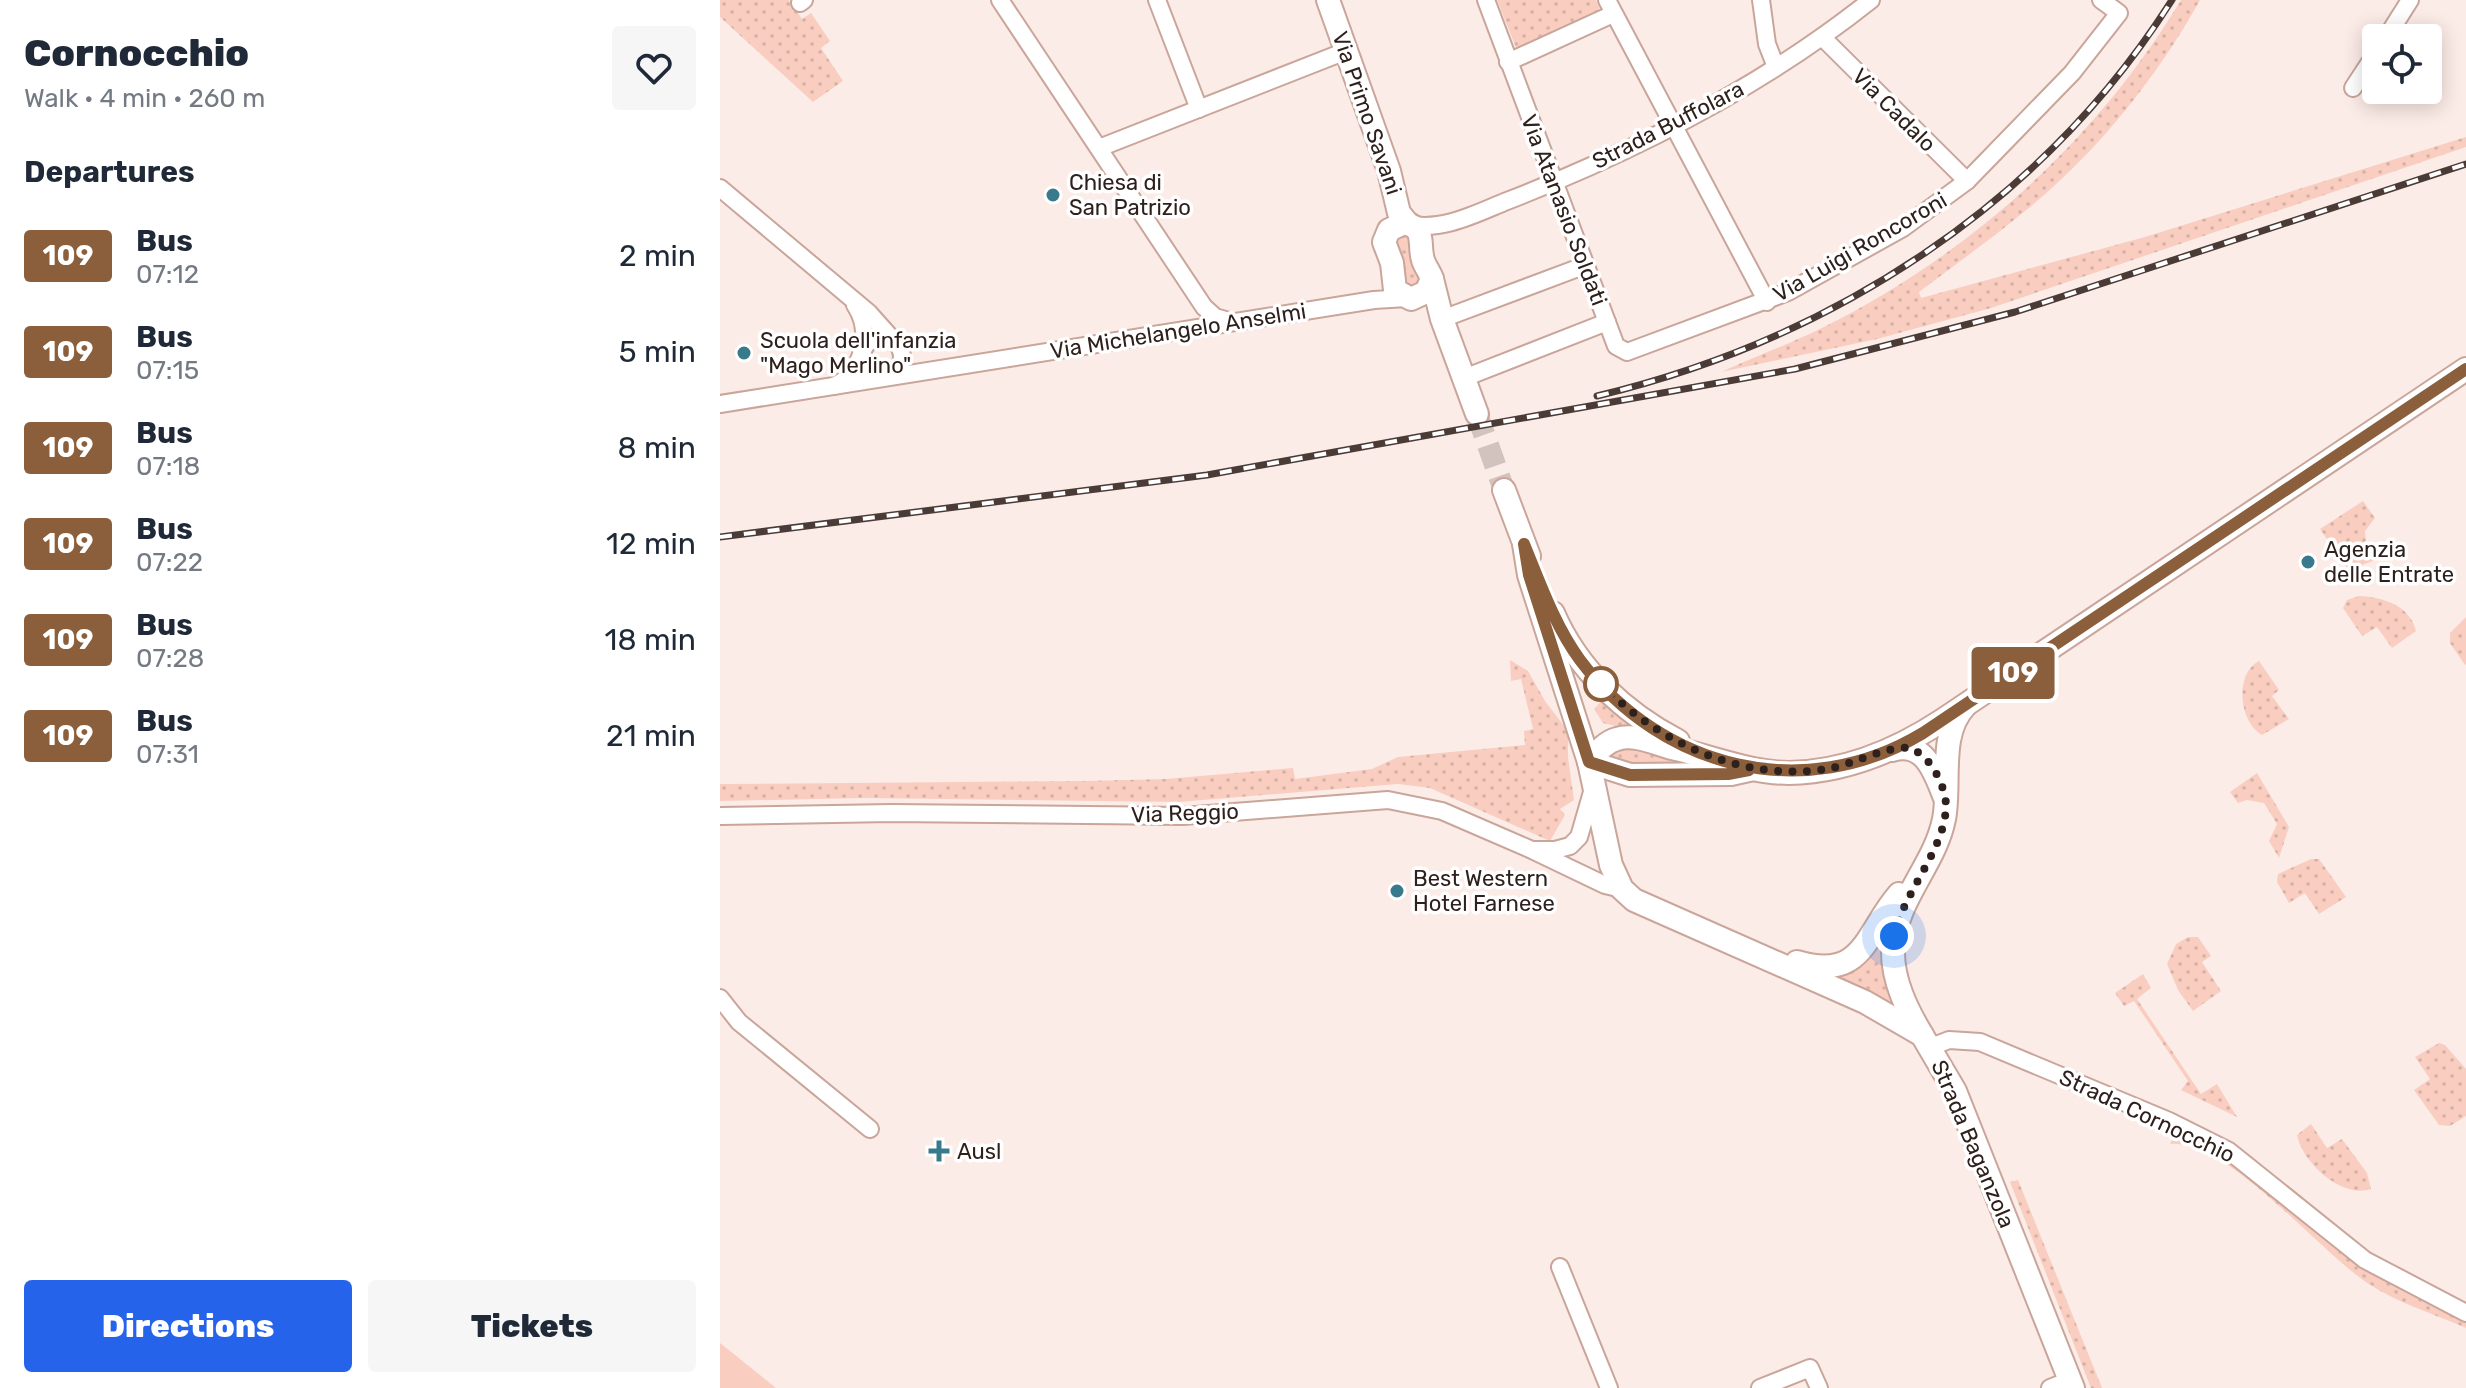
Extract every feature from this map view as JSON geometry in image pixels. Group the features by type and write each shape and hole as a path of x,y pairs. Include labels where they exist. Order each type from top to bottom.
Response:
{"street":[{"path":"1000,0 1204,307 1215,317 1235,321"},
{"path":"1157,0 1199,109"},
{"name":"Via Primo Savani","path":"1328,0 1389,171 1399,213 1421,235 1422,250 1442,319 1477,414"},
{"name":"Via Atanasio Soldati","path":"1486,0 1616,346 1627,352"},
{"path":"1761,0 1767,44 1776,67"},
{"name":"Strada Buffolara","path":"1408,224 1449,223 1554,182 1672,126 1776,67 1871,0"},
{"name":"Via Luigi Roncoroni","path":"1627,352 1767,302 1903,228 1967,181 2072,73 2119,13 2101,0"},
{"path":"2395,24 2410,0"},
{"path":"1508,62 1610,7 1767,302"},
{"name":"Via Cadalo","path":"1822,37 1967,181"},
{"path":"1099,148 1346,51"},
{"path":"2353,88 2362,74"},
{"name":"Via Michelangelo Anselmi","path":"721,190 877,321 915,361 949,368"},
{"name":"Strada Buffolara","path":"1422,250 1449,223"},
{"name":"Via Primo Savani","path":"1408,224 1393,227 1384,239 1395,290 1442,319"},
{"path":"1442,319 1586,265"},
{"path":"1357,289 1378,290 1393,275"},
{"path":"1407,298 1422,295 1432,279"},
{"name":"Via Michelangelo Anselmi","path":"720,404 1193,327 1374,300 1407,298"},
{"path":"834,386 853,370 862,353 875,338 897,344 900,366 884,377 866,371 862,353 864,325 855,305"},
{"path":"1193,327 1206,317 1204,307"},
{"path":"1464,378 1607,322"},
{"path":"1892,750 1971,701 2466,369"},
{"path":"1504,490 1561,629 1591,673 1641,719 1695,751"},
{"path":"1524,544 1529,575 1591,772 1611,865 1622,889"},
{"path":"1926,1041 1899,989 1893,957 1900,915 1939,837 1946,803 1953,726 1959,713 1971,701"},
{"path":"1532,850 1559,850 1577,840 1586,822 1591,772 1610,742 1624,737 1695,751 1752,770 1788,773 1823,770 1907,748 1921,753 1932,768 1946,803"},
{"path":"1591,772 1630,775 1728,774 1752,770"},
{"name":"Via Reggio","path":"720,816 891,813 1177,816 1388,800 1442,811 1532,850"},
{"name":"Strada Baganzola","path":"1532,850 1605,885 1622,889 1634,900 1865,1002 1926,1041 1955,1091 2064,1385"},
{"path":"1750,951 1816,966 1845,963 1863,949 1892,902 1919,873"},
{"path":"720,998 748,1030 870,1129"},
{"name":"Strada Cornocchio","path":"1926,1041 1980,1042 2197,1134 2253,1167 2380,1270 2466,1313"},
{"path":"1560,1267 1609,1388"},
{"path":"1760,1388 1810,1368 1819,1388"}],"shaded area":[{"path":"720,0 789,0 802,19 811,13 830,41 821,48 843,81 813,102 720,17"},
{"path":"1497,0 1596,0 1600,10 1517,50"},
{"path":"2181,0 2200,0 2146,84 2103,137 2030,207 1919,292 1921,298 2145,237 2466,137 2466,147 1991,308 1877,339 1721,372 1822,328 1876,299 1978,229 2025,190 2110,100"},
{"path":"1402,234 1411,239 1411,259 1420,279 1415,288 1406,287 1395,240"},
{"path":"2363,501 2375,518 2365,531 2366,543 2381,558 2348,570 2320,529"},
{"path":"2359,596 2394,604 2408,615 2416,631 2392,648 2377,627 2362,636 2343,608 2347,600"},
{"path":"2466,617 2465,665 2450,643 2450,633"},
{"path":"1510,660 1528,671 1545,701 1568,731 1574,800 1560,809 1565,815 1550,841 1430,788 1398,784 1179,802 864,798 720,801 720,784 1166,779 1293,768 1295,779 1372,769 1398,757 1525,745 1524,731 1533,729 1521,679 1511,681"},
{"path":"2259,661 2279,690 2272,696 2289,719 2262,735 2248,720 2242,698 2246,676"},
{"path":"1604,698 1648,734 1603,723 1594,709"},
{"path":"1624,744 1697,763 1624,768 1614,764 1610,753"},
{"path":"2257,773 2289,827 2279,858 2269,841 2277,824 2264,803 2247,800 2238,803 2230,792"},
{"path":"2311,859 2319,859 2346,897 2319,914 2305,893 2289,903 2277,882 2278,874"},
{"path":"1887,924 1903,1015 1825,974"},
{"path":"2188,937 2198,937 2211,956 2202,962 2221,991 2193,1011 2178,990 2167,964 2176,944"},
{"path":"2143,974 2151,988 2137,999 2201,1094 2217,1084 2237,1117 2181,1090 2188,1081 2134,1001 2124,1006 2115,993"},
{"path":"2439,1043 2445,1045 2466,1069 2466,1116 2450,1126 2439,1125 2414,1090 2430,1079 2415,1057"},
{"path":"2311,1124 2327,1148 2342,1139 2367,1173 2371,1189 2347,1189 2315,1167 2306,1156 2297,1135"},
{"path":"2176,1131 2223,1154 2368,1271 2466,1320 2466,1328 2402,1302 2366,1282 2244,1177 2193,1147 2170,1144"},
{"path":"2018,1180 2102,1388 2091,1388 2010,1182"},
{"path":"720,1343 776,1388 720,1388"}],"tunnel":[{"path":"1477,414 1504,490"}],"railway":[{"path":"1597,396 1684,371 1767,339 1847,300 1924,254 1995,201 2060,140 2120,74 2172,0"},
{"path":"720,537 1207,475 1795,369 2015,312 2466,164"}],"bus line":[{"name":"109","path":"1749,770 1734,774 1630,775 1618,774 1589,762 1529,575 1524,544 1557,621 1574,650 1596,680 1641,719 1693,751 1752,770 1788,773 1831,768 1877,756 1923,733 2466,369"}],"place":[{"name":"Chiesa di San Patrizio","path":"1053,195"},
{"name":"Scuola dell'infanzia \"Mago Merlino\"","path":"744,353"},
{"name":"Agenzia delle Entrate","path":"2308,562"},
{"name":"Best Western Hotel Farnese","path":"1397,891"},
{"name":"Ausl","path":"939,1151"}],"route":[{"path":"1601,684 1641,719 1693,751 1752,770 1788,773 1823,770 1903,747 1921,753 1932,768 1944,795 1945,818 1934,848 1902,908 1894,936"}]}
